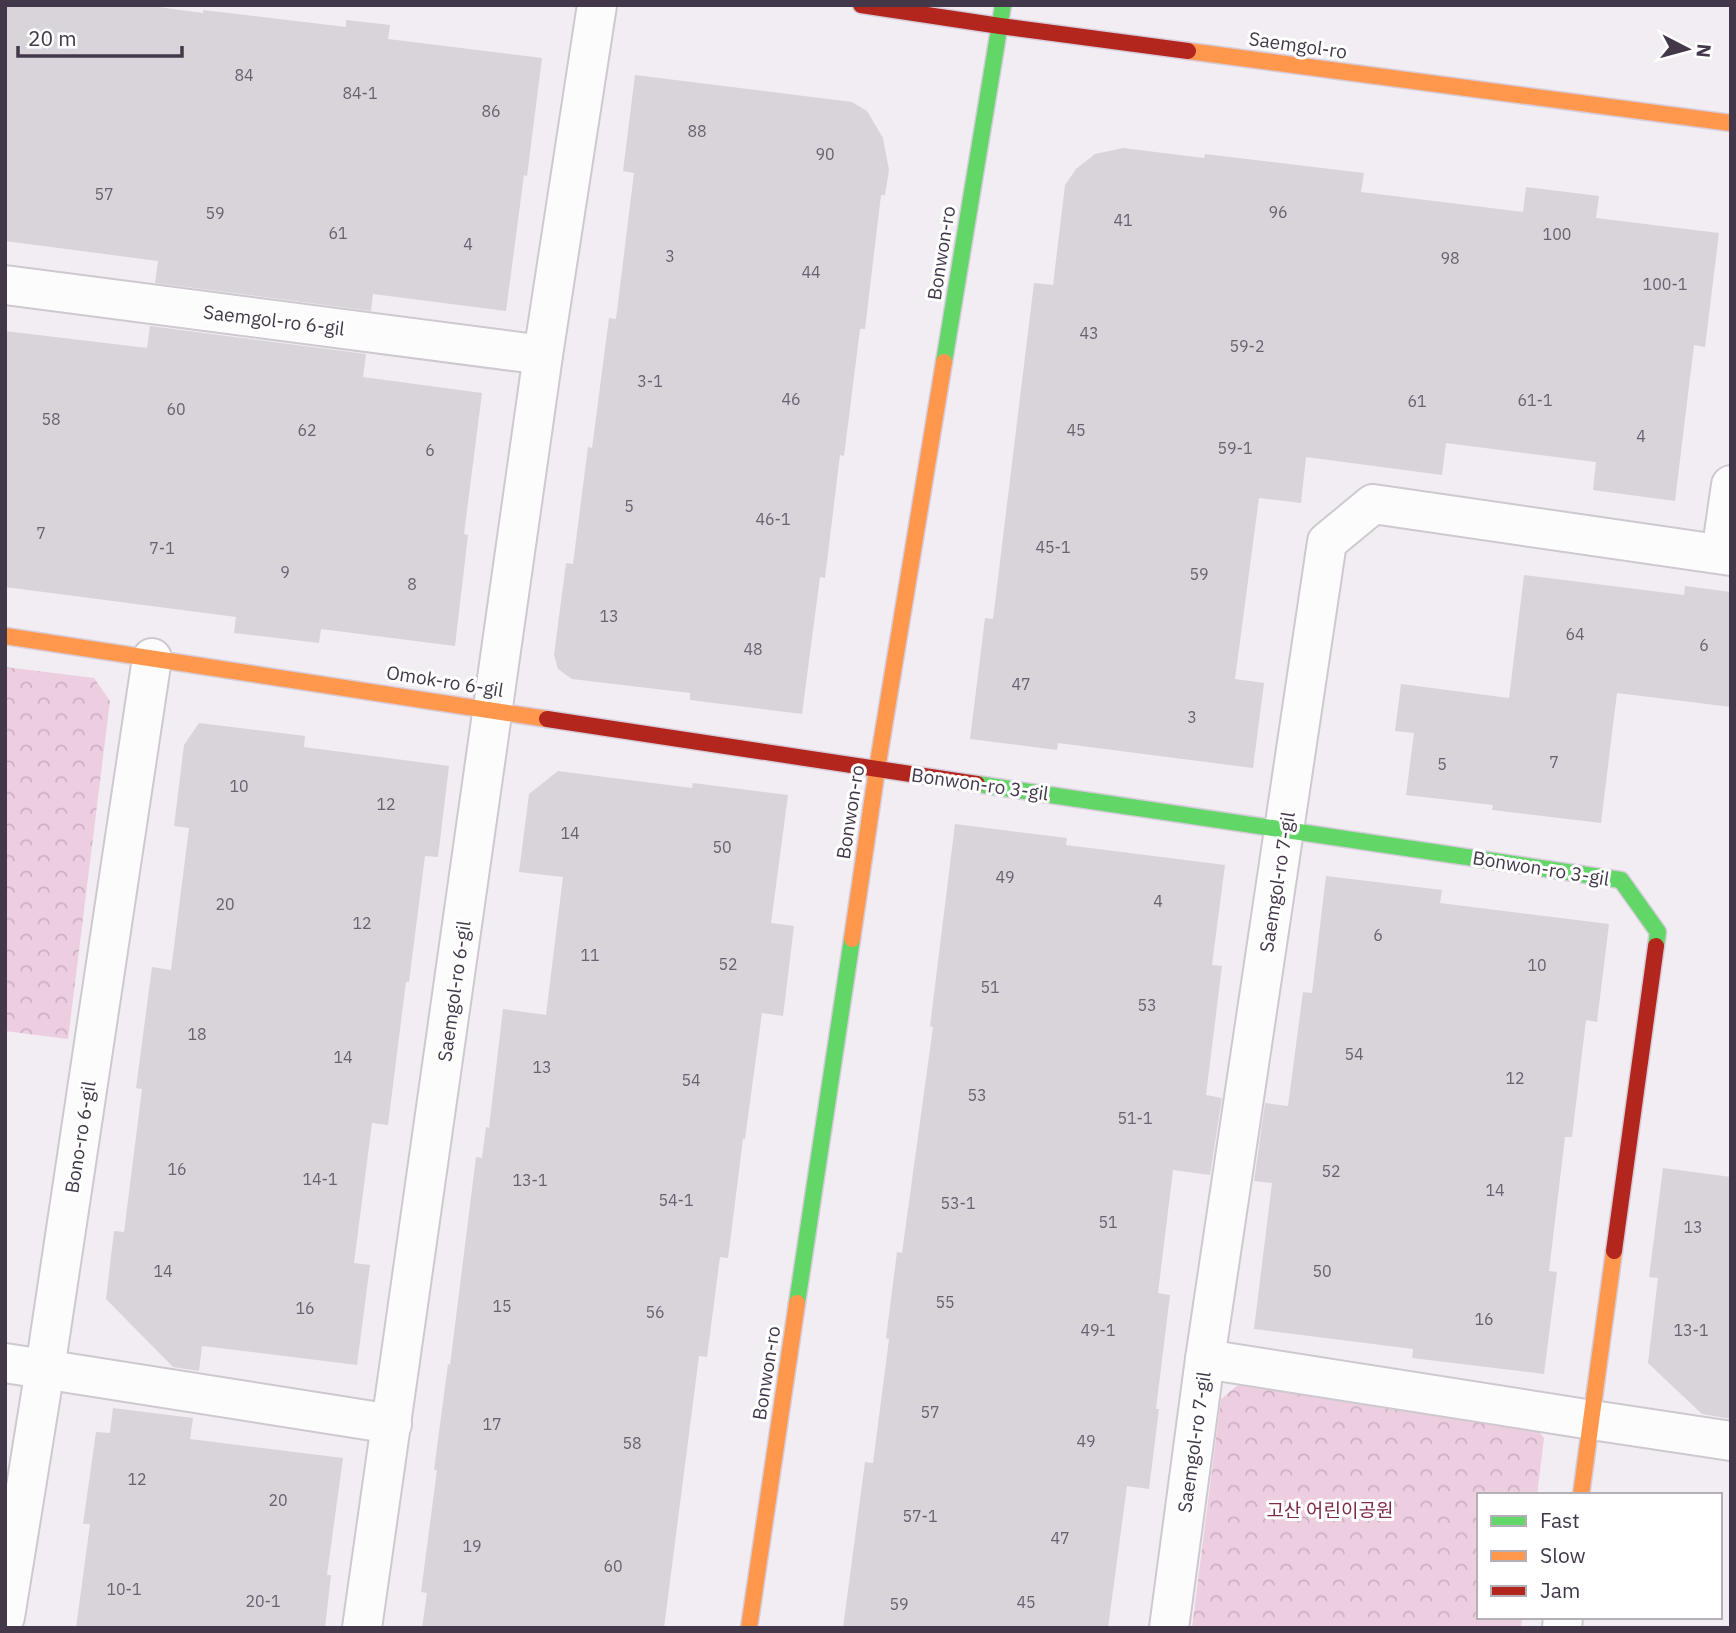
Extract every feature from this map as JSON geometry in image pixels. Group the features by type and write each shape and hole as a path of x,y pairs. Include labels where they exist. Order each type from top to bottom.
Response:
{"street":[{"name":"Saemgol-ro 6-gil","path":"362,1628 543,355 597,5"},
{"name":"Saemgol-ro","path":"861,5 1000,26 1731,123"},
{"name":"Bonwon-ro","path":"749,1628 877,769 1003,5"},
{"name":"Saemgol-ro 6-gil","path":"5,285 543,355"},
{"name":"Saemgol-ro 7-gil","path":"1169,1628 1205,1359 1328,542 1373,504 1726,555 1731,485"},
{"name":"Omok-ro 6-gil","path":"5,636 877,769"},
{"name":"Bono-ro 6-gil","path":"5,1617 152,658"},
{"name":"Bonwon-ro 3-gil","path":"877,769 1621,880 1658,932 1581,1493"},
{"path":"1205,1359 1731,1441"},
{"path":"5,1363 392,1424"}],"green space":[{"path":"5,667 94,678 110,701 68,1039 5,1031"},
{"name":"고산 어린이공원","path":"1243,1381 1526,1416 1544,1438 1537,1493 1477,1493 1477,1619 1522,1619 1521,1628 1192,1628 1221,1399"}],"building":[{"path":"5,5 144,5 346,27 346,20 390,25 388,39 542,58 506,311 373,294 371,311 155,283 158,261 5,241"},
{"path":"635,75 852,102 867,111 883,138 889,170 885,195 881,195 865,329 860,329 844,456 840,455 825,578 820,577 802,714 690,700 690,693 572,679 558,669 554,655 566,563 573,564 588,447 592,448 609,318 616,319 634,173 623,171"},
{"path":"1123,148 1204,158 1205,154 1364,173 1361,192 1523,212 1526,187 1599,196 1596,218 1719,233 1705,347 1694,345 1675,501 1593,490 1596,462 1446,443 1442,475 1306,457 1301,503 1259,498 1235,679 1264,683 1253,768 1058,743 1057,750 970,739 985,618 993,619 1034,283 1053,285 1065,185 1076,169 1095,154"},
{"path":"150,326 366,354 363,377 482,393 464,534 468,535 455,646 321,629 319,643 234,633 236,617 5,587 5,331 147,348"},
{"path":"1524,575 1684,595 1685,586 1731,592 1731,707 1617,693 1601,823 1492,810 1493,805 1406,795 1414,733 1395,731 1401,684 1509,698"},
{"path":"199,723 305,736 304,747 449,766 438,857 425,856 388,1125 372,1123 354,1263 370,1265 357,1365 202,1346 199,1371 173,1367 106,1299 114,1231 124,1232 142,1089 136,1088 152,967 171,970 189,828 174,826 184,745"},
{"path":"558,771 692,788 693,783 788,795 771,923 794,926 783,1016 762,1013 728,1258 720,1257 707,1357 699,1356 664,1628 422,1628 427,1593 421,1592 437,1470 434,1470 476,1157 482,1158 486,1127 489,1128 503,1009 546,1015 563,877 519,872 529,794"},
{"path":"955,824 1067,838 1066,845 1225,865 1212,965 1222,966 1206,1095 1222,1098 1210,1175 1173,1170 1158,1293 1170,1295 1149,1489 1127,1486 1108,1628 843,1628 865,1462 873,1463 897,1252 902,1253 933,1027 930,1026"},
{"path":"1326,876 1442,890 1440,903 1609,924 1597,1022 1586,1020 1572,1137 1565,1137 1549,1271 1557,1272 1544,1374 1412,1358 1413,1349 1254,1329 1272,1183 1254,1181 1265,1103 1288,1106 1303,992 1312,993"},
{"path":"1663,1168 1731,1177 1731,1419 1702,1414 1648,1363 1658,1278 1649,1277"},
{"path":"113,1408 193,1418 190,1439 343,1458 327,1575 331,1575 325,1628 76,1628 90,1524 83,1524 96,1432 110,1433"}],"traffic: fast":[{"path":"944,362 1003,5"},
{"path":"977,784 1621,880 1658,932 1656,946"},
{"path":"797,1303 852,939"}],"traffic: slow":[{"path":"1188,51 1731,123"},
{"path":"852,939 944,362"},
{"path":"5,636 547,719"},
{"path":"1581,1493 1614,1251"},
{"path":"749,1628 797,1303"}],"traffic: jam":[{"path":"861,5 1188,51"},
{"path":"547,719 977,784"},
{"path":"1614,1251 1656,946"}]}
